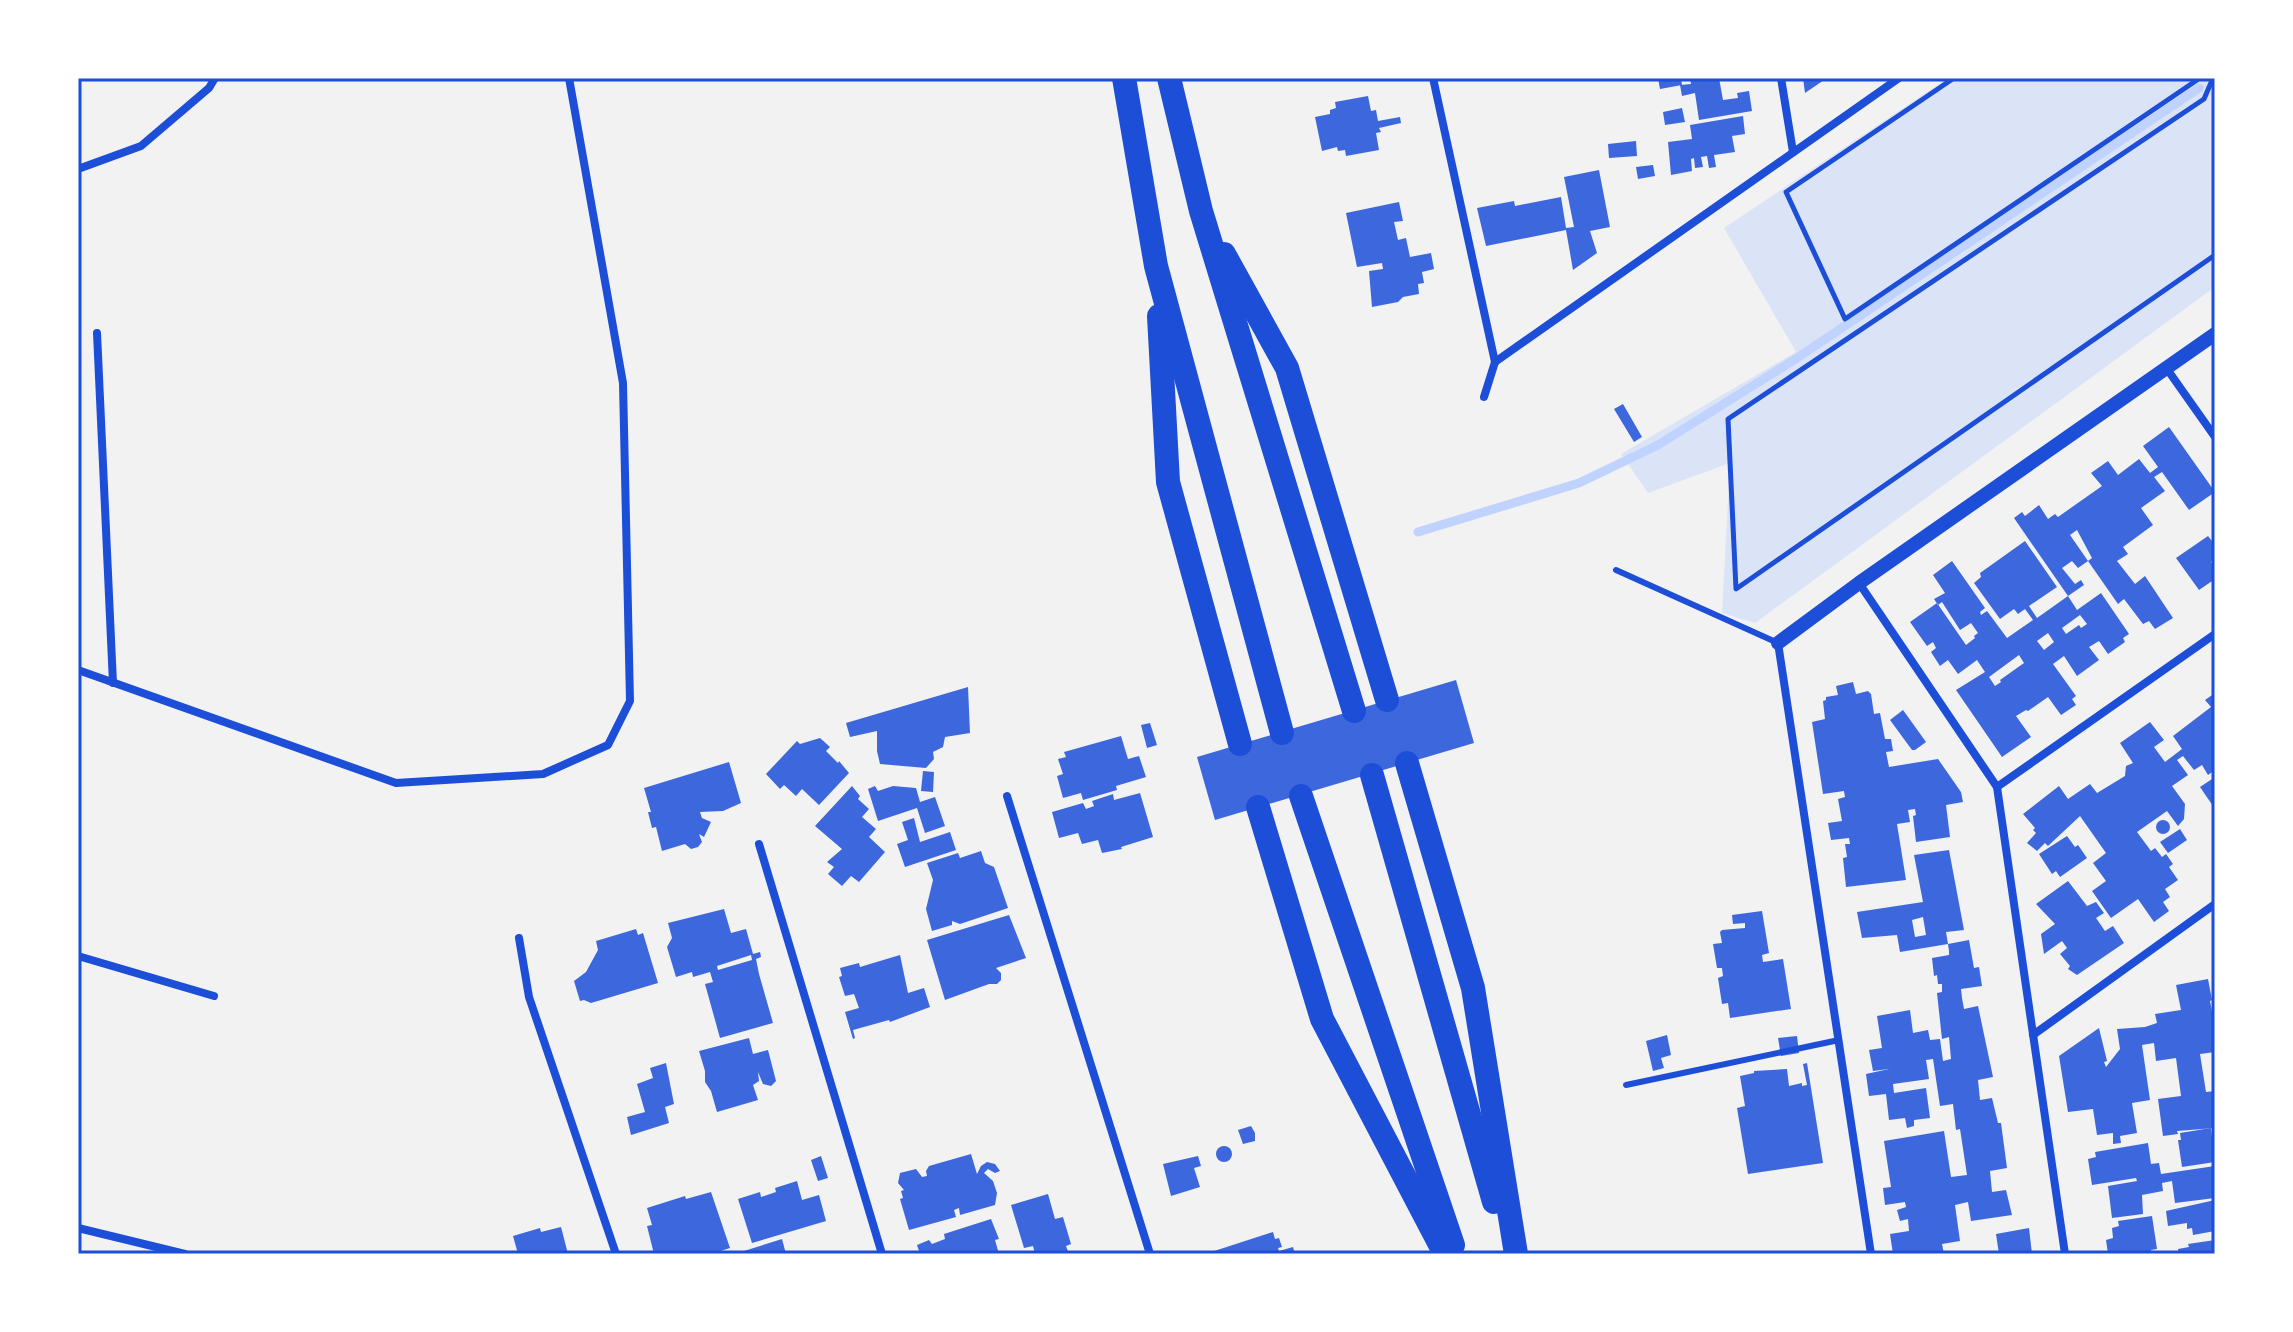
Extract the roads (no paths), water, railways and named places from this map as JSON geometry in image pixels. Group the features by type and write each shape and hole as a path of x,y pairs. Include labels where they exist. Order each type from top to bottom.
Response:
{"highway":[{"path":"1124,78 1156,266 1282,733"},
{"path":"1169,78 1201,211 1354,711"},
{"path":"1201,211 1287,368 1387,700"},
{"path":"1156,266 1168,482 1240,744"},
{"path":"1407,763 1473,988 1516,1254"},
{"path":"1372,775 1509,1254"},
{"path":"1301,796 1456,1254"},
{"path":"1258,807 1322,1019 1445,1254"}],"street":[{"path":"78,169 141,146 209,88 215,78"},
{"path":"78,670 396,783 543,774 608,745 630,701 623,383 569,78"},
{"path":"1433,78 1495,362 1484,397"},
{"path":"1781,78 1793,152"},
{"path":"1495,362 1899,78"},
{"path":"97,333 113,683"},
{"path":"1871,1254 1778,643 2215,334"},
{"path":"2167,369 2215,437"},
{"path":"1859,583 1997,787 2065,1254"},
{"path":"1997,787 2215,634"},
{"path":"1007,796 1150,1254"},
{"path":"759,844 882,1254"},
{"path":"2033,1035 2215,904"},
{"path":"519,938 529,997 616,1254"},
{"path":"78,956 214,996"},
{"path":"78,1228 185,1254"}],"lane":[{"path":"1616,570 1778,643"},
{"path":"1626,1085 1839,1040"}],"waterway":[{"path":"1418,532 1579,483 1658,445 1794,360 2199,88"}]}
